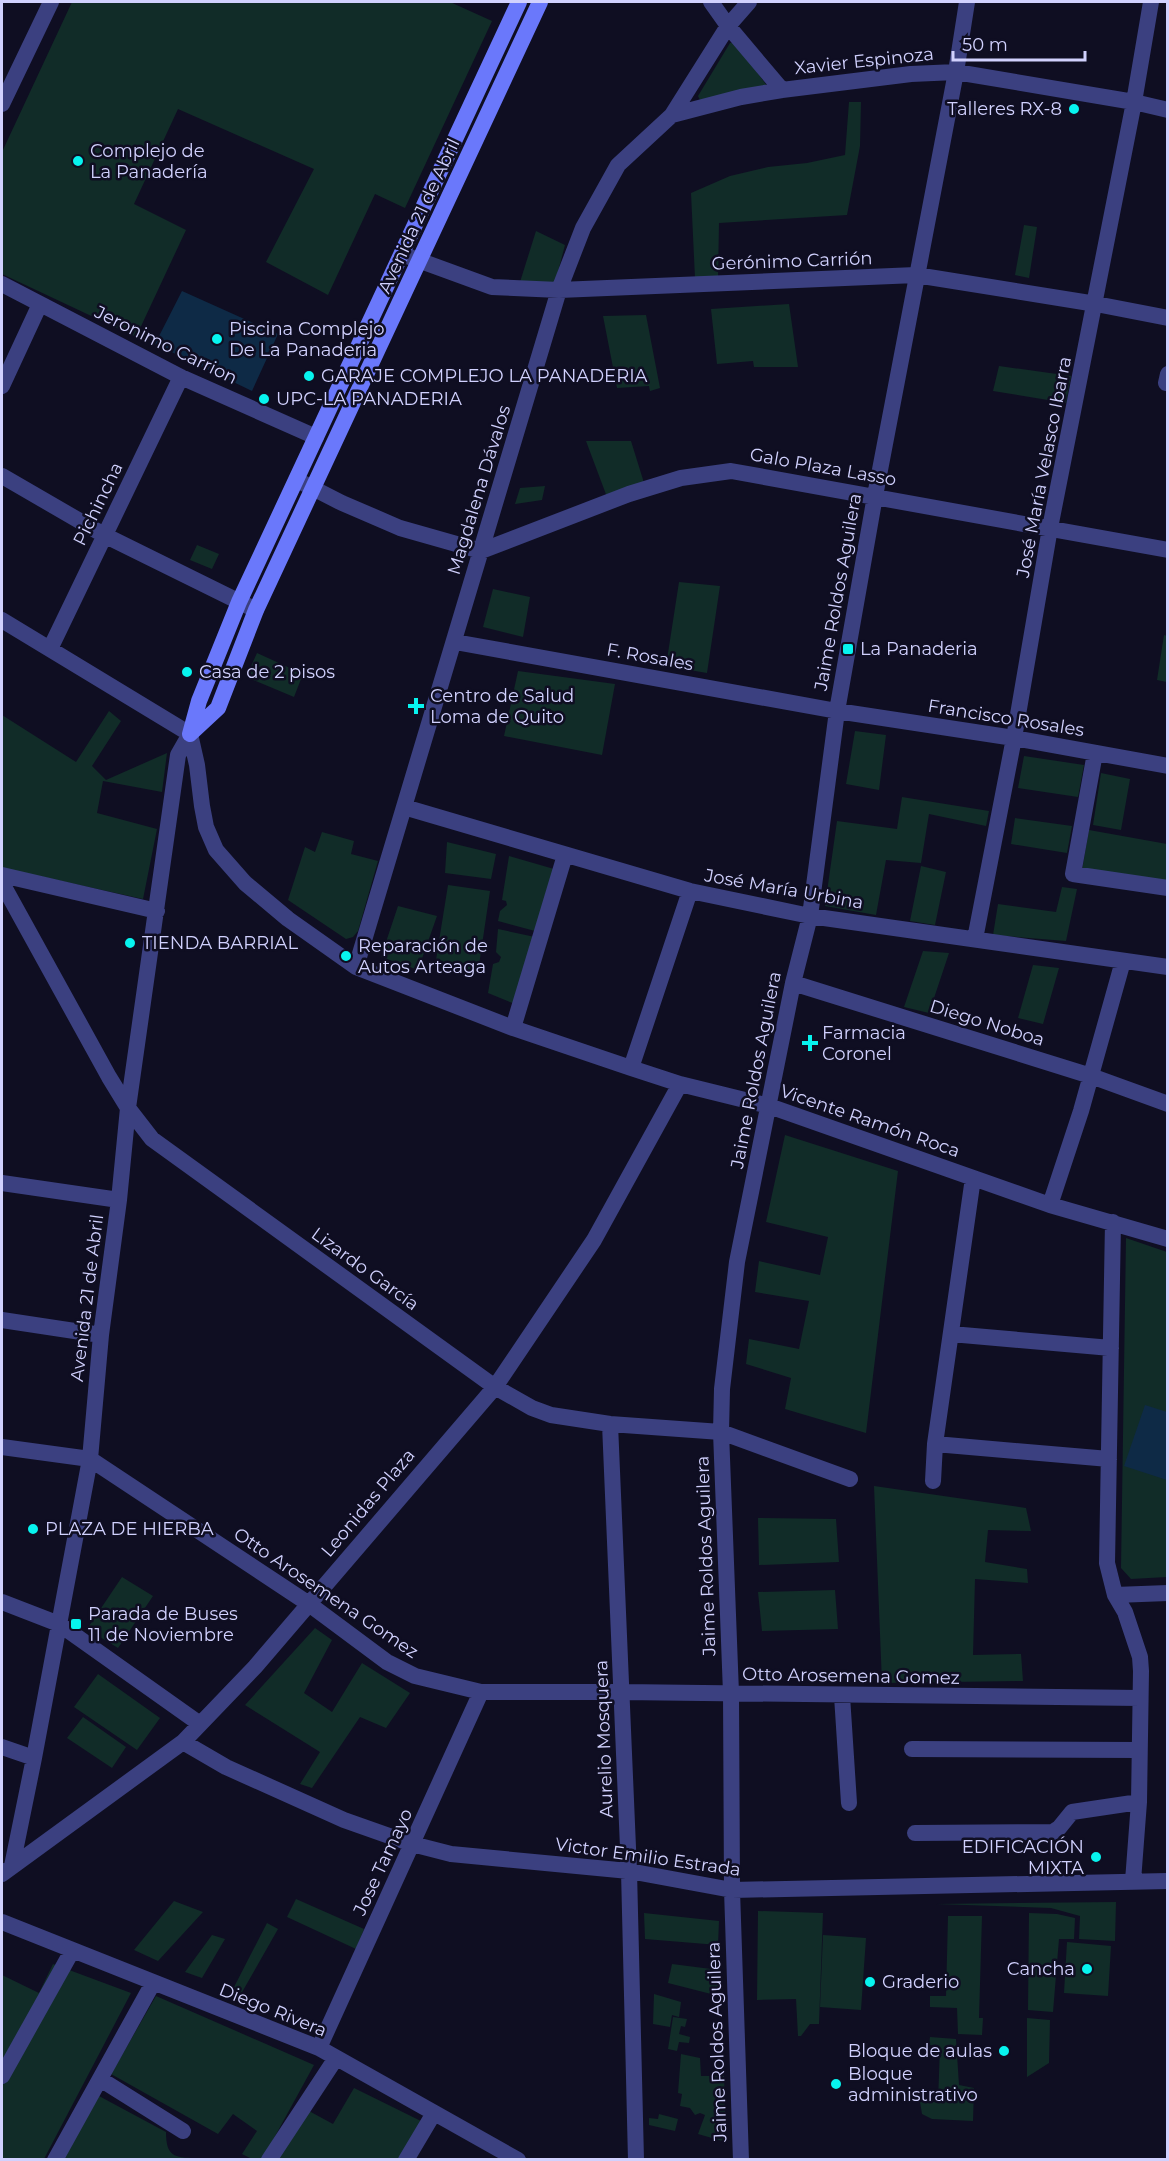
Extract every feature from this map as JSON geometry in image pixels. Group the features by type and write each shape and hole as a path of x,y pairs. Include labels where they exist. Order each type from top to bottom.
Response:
{"main road":[{"name":"Avenida 21 de Abril","path":"190,734 199,701 239,602 519,2"},
{"name":"Avenida 21 de Abril","path":"190,734 218,708 256,610 540,2"}],"street":[{"path":"2,104 51,2"},
{"path":"711,2 728,26 782,90"},
{"name":"Magdalena Dávalos","path":"357,967 559,290 583,228 618,165 672,115 728,26 749,2"},
{"name":"Jaime Roldos Aguilera","path":"741,2160 732,1890 731,1693 721,1432 722,1389 737,1262 793,983 810,916 837,711 874,496 956,72 967,2"},
{"name":"José María Velasco Ibarra","path":"975,939 1014,738 1050,528 1096,304 1151,2"},
{"name":"Xavier Espinoza","path":"672,115 741,97 782,90 910,74 956,72 1134,102 1167,110"},
{"name":"Gerónimo Carrión","path":"402,253 492,287 559,290 916,275 1096,304 1167,318"},
{"name":"Jeronimo Carrion","path":"2,284 181,377 316,437"},
{"path":"2,386 40,304"},
{"name":"Pichincha","path":"50,649 181,377"},
{"name":"Galo Plaza Lasso","path":"481,551 628,494 681,478 731,471 1167,550"},
{"path":"2,476 104,535 256,610"},
{"path":"297,480 400,528 481,551"},
{"path":"2,620 190,734"},
{"name":"F. Rosales","path":"455,642 837,711"},
{"name":"Francisco Rosales","path":"837,711 1014,738 1167,766"},
{"name":"Avenida 21 de Abril","path":"7,1870 34,1758 90,1459 101,1335 119,1200 128,1108 178,755 190,734"},
{"name":"Vicente Ramón Roca","path":"190,734 204,817 216,850 245,883 288,919 357,967 513,1028 631,1068 680,1084 769,1106 1050,1204 1167,1239"},
{"path":"1095,753 1072,874 1167,888"},
{"name":"José María Urbina","path":"404,807 690,891 810,916 1167,967"},
{"path":"513,1028 565,855"},
{"path":"2,874 157,911"},
{"name":"Lizardo García","path":"2,883 128,1108 152,1138 495,1387 532,1408 551,1415 610,1425 721,1432 850,1479"},
{"path":"631,1068 690,891"},
{"path":"1050,1204 1091,1077 1123,961"},
{"name":"Diego Noboa","path":"793,983 1091,1077 1167,1104"},
{"name":"Leonidas Plaza","path":"7,1870 183,1742 255,1667 495,1387 594,1240 680,1084"},
{"path":"933,1480 935,1444 973,1178"},
{"path":"2,1183 119,1200"},
{"path":"1113,1222 1107,1563 1115,1595 1125,1612 1140,1657 1138,1802 1133,1881"},
{"path":"2,1320 101,1335"},
{"path":"951,1334 1111,1348"},
{"name":"Aurelio Mosquera","path":"610,1425 629,1870 636,2160"},
{"path":"935,1444 1109,1459"},
{"path":"2,1448 90,1459"},
{"name":"Otto Arosemena Gomez","path":"90,1459 309,1604 387,1662 415,1676 481,1692 1140,1698"},
{"path":"1115,1595 1167,1593"},
{"path":"2,1602 59,1624 200,1724"},
{"name":"Jose Tamayo","path":"319,2048 481,1692"},
{"path":"842,1696 849,1803"},
{"name":"Victor Emilio Estrada","path":"183,1742 226,1767 344,1820 412,1844 451,1854 629,1870 732,1890 1167,1881"},
{"path":"2,1747 34,1758"},
{"path":"912,1749 1139,1750"},
{"path":"915,1833 1053,1832 1072,1812 1138,1802"},
{"name":"Diego Rivera","path":"2,1922 319,2048 510,2157"},
{"path":"2,2076 72,1951"},
{"path":"54,2160 153,1983"},
{"path":"270,2160 336,2058"},
{"path":"99,2079 183,2131"},
{"path":"406,2160 434,2113"}],"green space":[{"name":"Complejo de La Panadería","path":"72,2 450,2 492,21 405,208 375,194 328,295 266,262 314,169 178,109 134,204 186,230 136,337 2,274 2,152"},
{"path":"730,43 736,43 767,86 700,100 698,96"},
{"path":"849,102 861,102 860,146 847,215 719,223 718,278 695,278 691,193 730,176 768,167 807,163 845,155"},
{"path":"1024,225 1037,227 1029,278 1015,275"},
{"path":"536,231 565,245 555,283 520,282"},
{"path":"789,304 798,367 754,367 753,361 717,364 711,309"},
{"path":"646,315 660,388 650,391 649,386 617,388 603,316"},
{"path":"999,366 1071,376 1066,403 993,391"},
{"path":"586,441 631,441 645,486 607,497"},
{"path":"545,486 542,500 515,504 520,488"},
{"path":"197,545 219,554 212,569 190,560"},
{"path":"679,582 720,586 707,673 666,666"},
{"path":"493,589 530,597 523,637 483,627"},
{"path":"1164,635 1167,636 1167,682 1157,680"},
{"path":"257,653 303,674 294,697 246,677"},
{"path":"518,671 615,684 602,755 504,736"},
{"path":"109,711 121,721 92,766 106,780 167,753 162,792 103,781 97,813 157,829 143,899 2,868 2,715 76,762"},
{"path":"855,731 886,735 879,790 846,784"},
{"path":"1024,756 1084,765 1078,797 1018,788"},
{"path":"1101,773 1130,779 1121,830 1093,825"},
{"path":"902,797 989,811 986,826 929,814 921,863 886,860 876,915 825,906 837,821 897,829"},
{"path":"1015,818 1072,826 1067,853 1011,844"},
{"path":"1089,830 1167,844 1167,881 1082,870"},
{"path":"322,832 354,841 351,854 378,861 358,931 353,937 346,939 288,900 305,847 315,852"},
{"path":"447,842 496,854 491,879 445,873"},
{"path":"509,856 554,869 535,931 498,921 500,911 507,905 506,901 502,900"},
{"path":"921,866 946,872 935,925 910,921"},
{"path":"448,885 490,891 478,972 435,966"},
{"path":"1062,887 1077,889 1066,941 993,935 998,904 1056,912"},
{"path":"398,906 437,916 418,970 381,957"},
{"path":"498,929 535,937 515,1004 488,993 493,964 499,962 501,957 496,952"},
{"path":"923,951 949,953 929,1013 904,1007"},
{"path":"1033,965 1059,968 1043,1024 1018,1018"},
{"path":"785,1135 898,1171 866,1433 785,1409 791,1378 746,1364 749,1339 799,1349 809,1301 755,1292 759,1261 820,1275 828,1237 766,1222"},
{"path":"1126,1238 1167,1252 1167,1577 1131,1579 1121,1568"},
{"path":"874,1486 1026,1508 1031,1531 988,1530 985,1562 1027,1569 1028,1583 975,1579 973,1655 1021,1654 1023,1681 882,1683"},
{"path":"758,1518 836,1519 839,1562 759,1565"},
{"path":"122,1577 153,1596 118,1648 87,1629"},
{"path":"835,1590 838,1629 762,1631 758,1592"},
{"path":"315,1628 332,1640 304,1693 332,1712 362,1663 410,1693 386,1728 360,1717 312,1788 300,1784 320,1752 245,1705"},
{"path":"98,1674 160,1718 137,1750 74,1707"},
{"path":"83,1717 126,1747 112,1768 67,1738"},
{"path":"296,1899 364,1929 356,1949 287,1917"},
{"path":"174,1901 203,1912 158,1961 134,1950"},
{"path":"1116,1902 1115,1941 1079,1939 1080,1916 1051,1908 936,1904"},
{"path":"758,1911 823,1913 819,2024 810,2024 801,2036 798,2036 796,1999 757,2000"},
{"path":"644,1913 719,1921 718,1945 645,1939"},
{"path":"1029,1913 1057,1914 1075,1918 1074,1939 1059,1939 1053,2012 1028,2010"},
{"path":"948,1916 982,1916 979,2018 983,2018 982,2035 958,2034 957,2008 930,2007 930,1996 946,1996"},
{"path":"267,1923 278,1929 241,1994 232,1991"},
{"path":"212,1935 225,1939 202,1978 185,1972"},
{"path":"823,1935 866,1938 861,2010 820,2007"},
{"name":"Cancha","path":"1067,1942 1111,1946 1108,1996 1064,1993"},
{"path":"53,1964 131,1993 44,2159 2,2159 2,1975 39,1993"},
{"path":"672,1964 719,1970 719,1996 668,1983"},
{"path":"654,1994 681,2002 679,2017 672,2015 670,2027 653,2024"},
{"path":"156,1996 314,2065 262,2160 252,2159 242,2154 257,2131 233,2114 218,2134 111,2074"},
{"path":"673,2017 687,2019 685,2027 681,2026 679,2034 690,2037 689,2043 679,2042 677,2051 668,2049"},
{"path":"1027,2018 1050,2020 1049,2063 1027,2077"},
{"path":"930,2037 956,2039 959,2085 974,2088 973,2121 932,2119 922,2114 920,2102 938,2102 940,2047 929,2045"},
{"path":"681,2054 700,2058 701,2076 724,2076 726,2142 698,2134 705,2115 700,2113 695,2115 690,2108 680,2106 682,2094 678,2093"},
{"path":"354,2088 425,2123 403,2159 275,2160 309,2111 333,2124"},
{"path":"99,2096 166,2132 166,2140 173,2154 196,2158 195,2160 62,2160"},
{"path":"659,2114 678,2119 675,2131 649,2125 649,2118 658,2119"}],"water":[{"name":"Piscina Complejo De La Panaderia","path":"182,291 278,334 252,391 155,344"},
{"path":"1145,1405 1167,1412 1167,1480 1124,1466"}],"place":[{"name":"Talleres RX-8","path":"1074,109"},
{"name":"Complejo de La Panadería","path":"78,161"},
{"name":"Piscina Complejo De La Panaderia","path":"217,339"},
{"name":"GARAJE COMPLEJO LA PANADERIA","path":"309,376"},
{"name":"UPC-LA PANADERIA","path":"264,399"},
{"name":"La Panaderia","path":"848,649"},
{"name":"Casa de 2 pisos","path":"187,672"},
{"name":"Centro de Salud Loma de Quito","path":"416,706"},
{"name":"TIENDA BARRIAL","path":"130,943"},
{"name":"Reparación de Autos Arteaga","path":"346,956"},
{"name":"Farmacia Coronel","path":"810,1043"},
{"name":"PLAZA DE HIERBA","path":"33,1529"},
{"name":"Parada de Buses 11 de Noviembre","path":"76,1624"},
{"name":"EDIFICACIÓN MIXTA","path":"1096,1857"},
{"name":"Cancha","path":"1087,1969"},
{"name":"Graderio","path":"870,1982"},
{"name":"Bloque de aulas","path":"1004,2051"},
{"name":"Bloque administrativo","path":"836,2084"}]}
